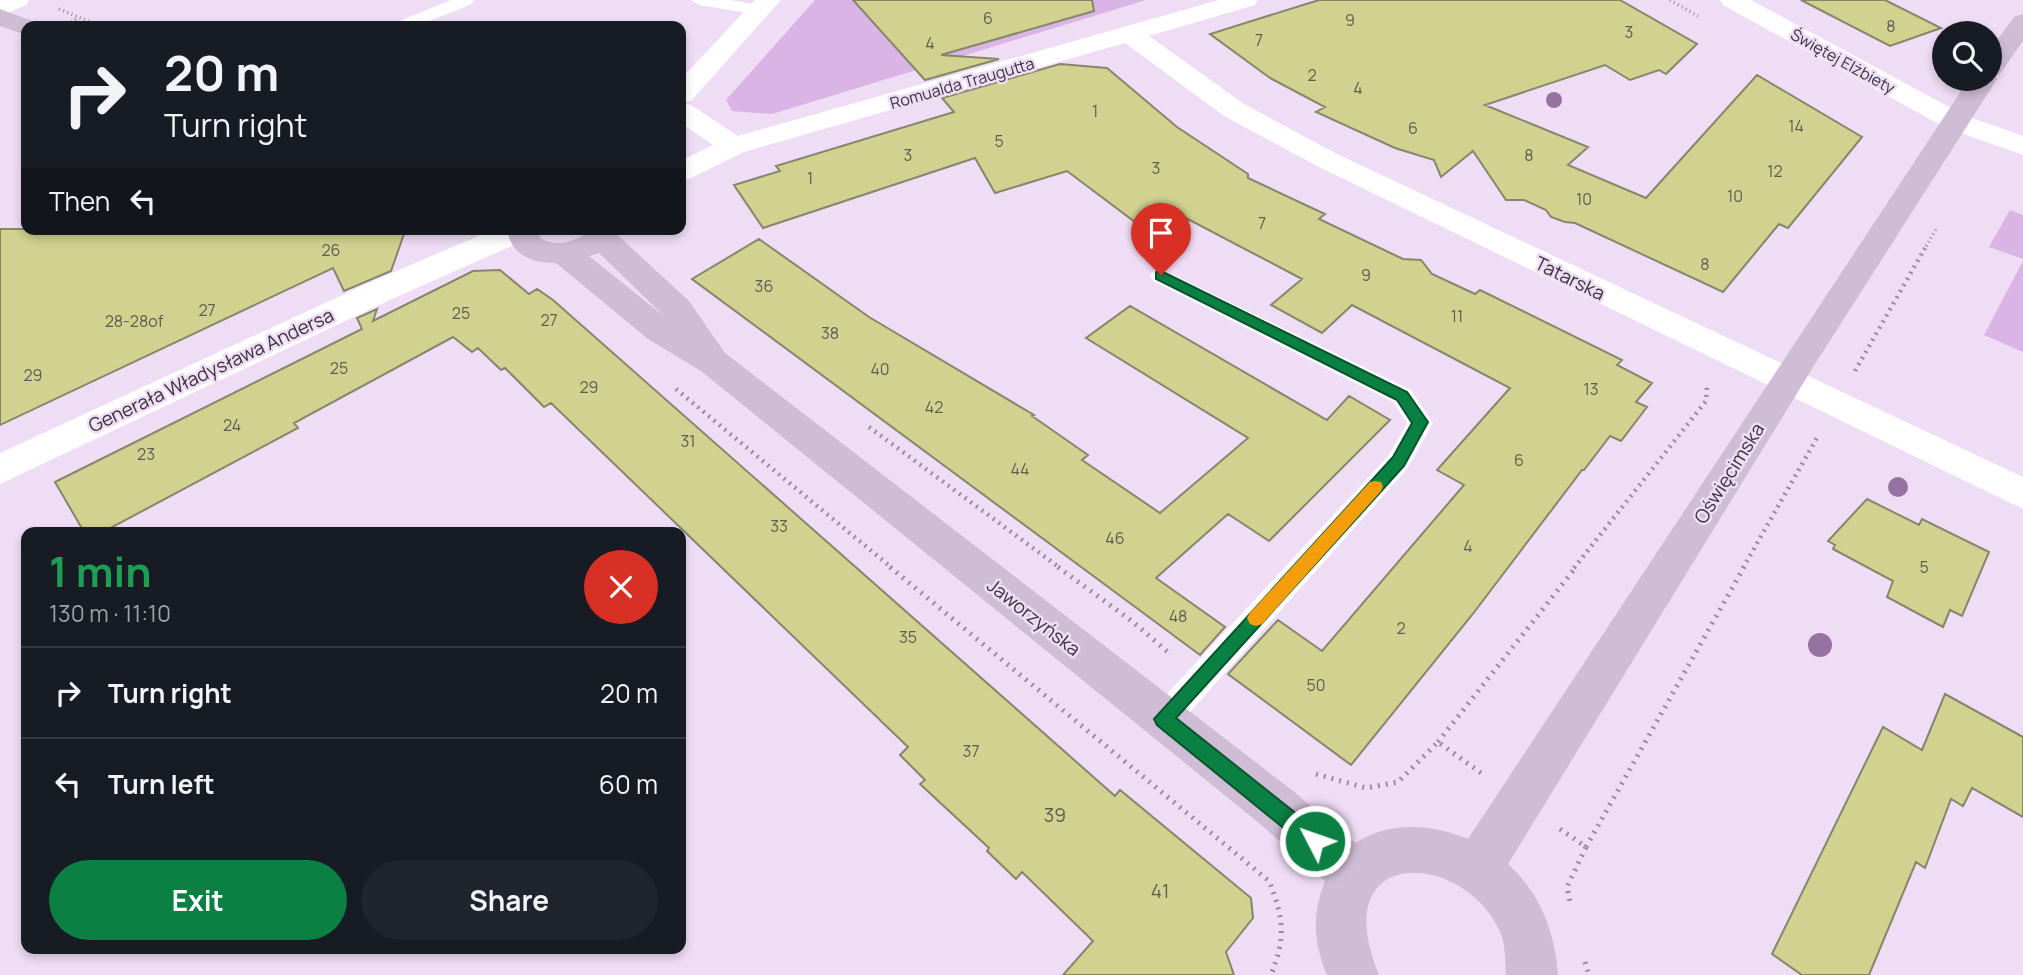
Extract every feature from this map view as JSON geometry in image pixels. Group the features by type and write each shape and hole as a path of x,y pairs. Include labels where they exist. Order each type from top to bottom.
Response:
{"street":[{"name":"Romualda Traugutta","path":"686,170 734,146 1132,35 1246,0"},
{"name":"Świętej Elżbiety","path":"1732,0 1954,121 2023,146"},
{"path":"686,90 765,5"},
{"path":"2002,52 2023,22"},
{"name":"Tatarska","path":"1132,35 1171,67 1234,110 1327,160 2023,494"},
{"name":"Oświęcimska","path":"1477,869 1786,382 1975,91"},
{"path":"686,114 734,146"},
{"path":"423,273 447,235"},
{"name":"Generała Władysława Andersa","path":"0,469 509,235"},
{"path":"523,235 528,245 550,253 579,250 601,235"},
{"name":"Jaworzyńska","path":"606,235 677,309 713,362"},
{"name":"Jaworzyńska","path":"564,253 660,331 713,362 1276,807 1354,874"},
{"path":"1353,975 1344,956 1338,926 1343,898 1354,874 1373,858 1396,849 1423,848 1477,869 1502,892 1520,919 1531,949 1532,975"}],"lane":[{"path":"699,0 765,5"},
{"path":"414,21 455,2"},
{"path":"1161,275 1402,396 1420,422 1398,461 1164,719"}],"path":[{"path":"56,8 87,21"},
{"path":"73,21 79,18"},
{"path":"1586,847 1942,219"},
{"path":"1438,742 1706,401 1707,384 1699,376"},
{"path":"671,385 1269,881 1281,910 1284,944 1271,975"},
{"path":"860,420 1133,622 1200,680"}],"shaded area":[{"path":"815,0 1146,0 772,114 732,111 726,100"},
{"path":"2010,210 2023,215 2023,259 1989,247"},
{"path":"2023,261 2023,352 1984,335"}],"building":[{"path":"853,0 1092,0 1094,11 941,55 999,59 925,80"},
{"path":"1319,0 1620,0 1697,44 1666,74 1659,70 1630,80 1605,65 1485,105 1588,147 1568,165 1646,198 1757,75 1862,137 1788,228 1779,224 1723,292 1575,223 1551,217 1546,210 1524,200 1506,200 1473,151 1441,177 1434,160 1395,148 1316,112 1325,107 1270,78 1210,34"},
{"path":"1801,0 1885,0 1932,24 1932,31 1890,46"},
{"path":"1060,64 1107,68 1177,127 1248,174 1248,178 1325,214 1319,219 1403,259 1421,260 1432,274 1475,294 1480,290 1622,360 1617,365 1652,383 1636,402 1647,407 1621,441 1610,436 1472,615 1351,765 1228,674 1278,620 1322,651 1464,485 1437,470 1510,388 1352,305 1322,333 1271,305 1302,279 1163,206 1135,222 1067,171 995,193 975,158 763,228 734,185 780,171 776,166 954,112 942,98"},
{"path":"0,229 21,229 21,235 404,235 391,271 344,291 333,268 0,425"},
{"path":"759,239 869,317 1034,415 1032,416 1088,455 1082,460 1160,513 1248,438 1086,338 1130,306 1327,420 1349,396 1390,420 1269,541 1228,514 1156,578 1225,627 1200,655 692,279"},
{"path":"500,270 529,294 537,289 553,300 1115,796 1120,790 1251,898 1253,918 1226,952 1234,975 1063,975 1093,941 1022,872 1016,879 987,851 989,848 920,784 925,780 900,755 908,747 686,533 686,527 680,527 551,403 544,407 505,368 501,370 478,348 472,352 453,337 294,423 298,428 112,527 81,527 55,482 362,329 357,318 377,309 373,321 473,271"},
{"path":"1867,499 1919,525 1922,519 1989,552 1962,616 1950,610 1943,627 1887,597 1893,581 1833,549 1835,545 1828,541"},
{"path":"1945,694 2023,737 2023,817 1972,788 1963,806 1951,799 1925,868 1916,862 1869,975 1802,975 1772,954 1883,727 1922,750"}],"slow traffic":[{"path":"1256,618 1375,487"}],"route":[{"path":"1161,275 1402,396 1420,422 1398,461 1164,719 1315,841"}]}
